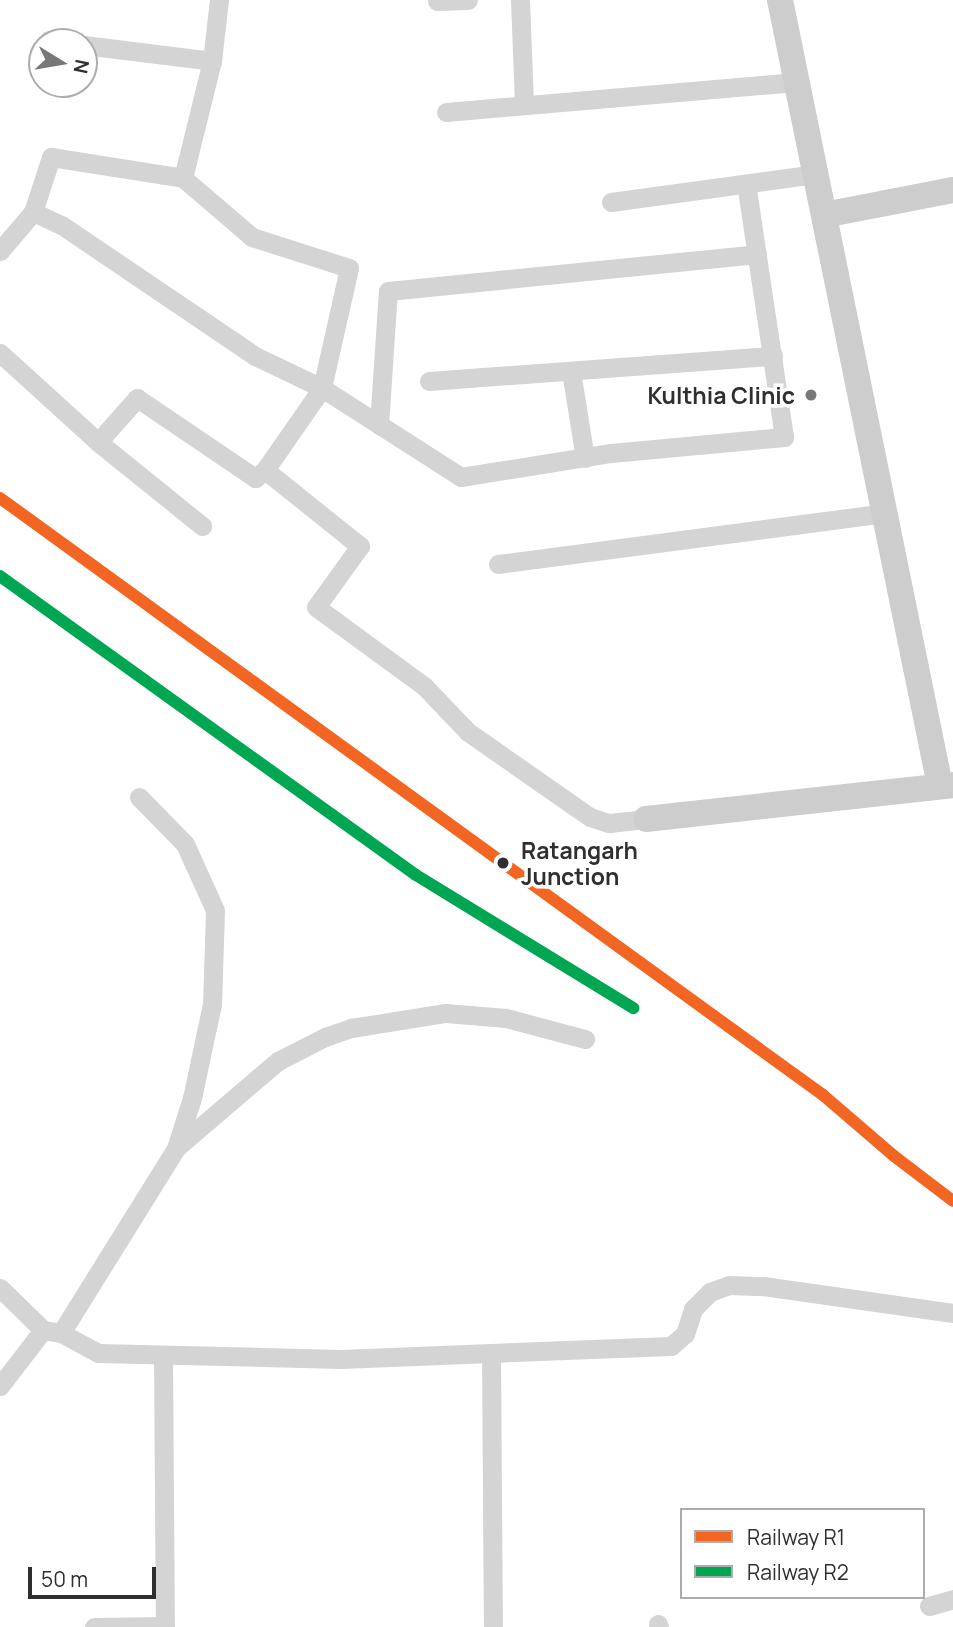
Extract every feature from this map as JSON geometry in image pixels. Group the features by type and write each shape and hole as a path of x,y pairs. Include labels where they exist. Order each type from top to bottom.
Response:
{"street":[{"path":"183,178 212,61 219,0"},
{"path":"437,1 468,0"},
{"path":"520,0 524,105"},
{"path":"265,470 360,546 316,607 424,686 468,732 590,817 609,823 947,785 885,513 780,0"},
{"path":"98,47 212,61"},
{"path":"446,112 796,82"},
{"path":"0,251 33,212 51,158 183,178 252,237 349,268 322,388 265,470 255,478 137,398 98,442"},
{"path":"611,202 815,174"},
{"path":"33,212 63,226 255,356 322,388 461,477 585,458 784,436 746,184"},
{"path":"824,215 953,190"},
{"path":"379,425 388,291 757,254"},
{"path":"0,352 98,442 202,526"},
{"path":"429,381 773,356"},
{"path":"571,370 585,458"},
{"path":"498,564 885,513"},
{"path":"139,797 185,844 215,910 212,1004 192,1098 176,1148"},
{"path":"0,1385 52,1331 176,1148 278,1061 325,1037 351,1028 446,1013 506,1018 585,1039"},
{"path":"0,1288 52,1331 98,1353 163,1355 341,1359 671,1346 685,1334 693,1309 710,1292 729,1284 763,1286 953,1313"},
{"path":"492,1353 493,1627"},
{"path":"94,1627 165,1627 163,1355"},
{"path":"929,1606 953,1600"}],"rail line":[{"name":"R1","path":"0,498 823,1095 894,1156 953,1201"},
{"name":"R2","path":"0,576 416,875 633,1008"}],"place":[{"name":"Kulthia Clinic","path":"811,395"},
{"name":"Ratangarh Junction","path":"503,863"}]}
